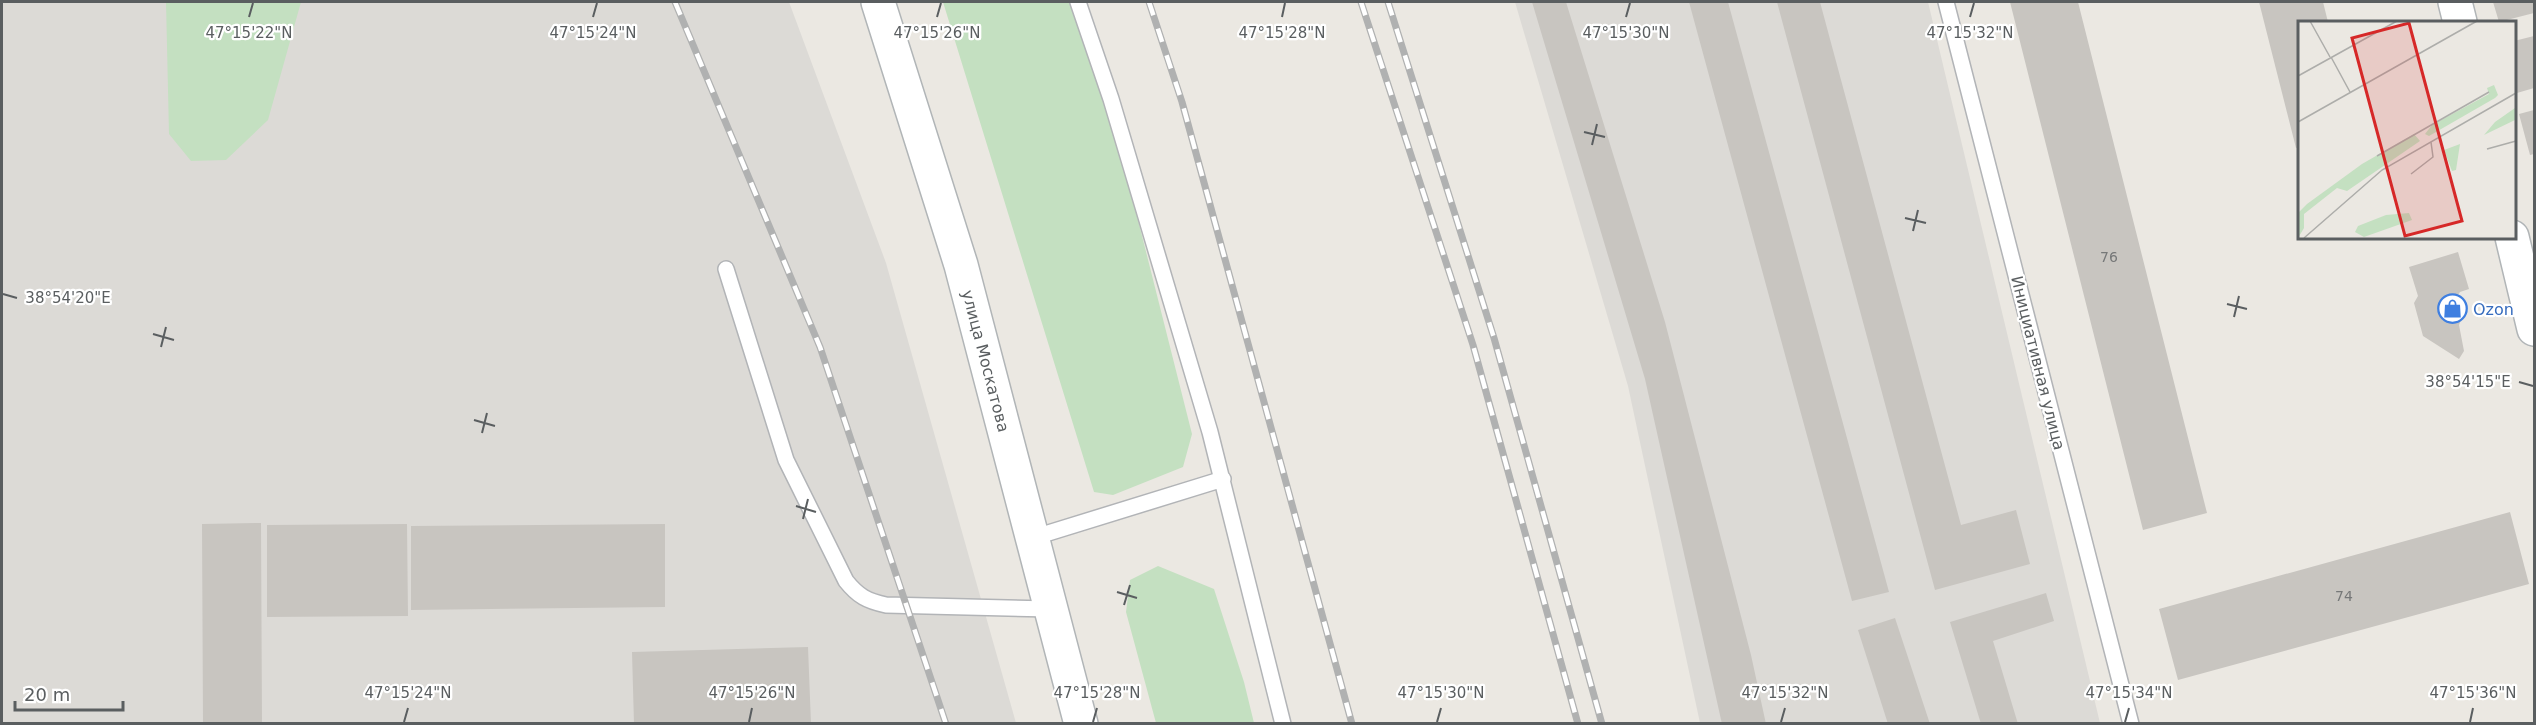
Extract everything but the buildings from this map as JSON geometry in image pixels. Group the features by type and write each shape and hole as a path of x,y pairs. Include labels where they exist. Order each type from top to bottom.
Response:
{"main road":[{"name":"улица Москатова","path":"878,2 961,265 1081,723"},
{"path":"2455,2 2460,21"},
{"path":"2512,238 2535,329"}],"lane":[{"path":"1078,2 1172,299 1223,479 1283,723"},
{"name":"Инициативная улица","path":"1946,2 2131,723"},
{"path":"726,269 786,460 846,581 858,595 869,602 886,605 1051,609"},
{"path":"1032,538 1223,479"}],"shaded area":[{"path":"2,2 789,2 886,263 1016,723 2,723"},
{"path":"1515,2 1928,2 2100,723 1700,723 1628,386"}],"green space":[{"path":"166,2 301,2 268,120 226,160 191,161 169,134"},
{"path":"943,2 1083,2 1192,434 1183,467 1113,495 1094,492"},
{"path":"1158,566 1214,589 1244,682 1254,723 1156,723 1126,612 1130,580"}],"railway":[{"path":"675,2 820,347 946,724"},
{"path":"1149,2 1182,102 1352,724"},
{"path":"1361,2 1473,345 1578,724"},
{"path":"1388,2 1494,338 1602,724"}],"place":[{"name":"Ozon","path":"2452,309"}]}
